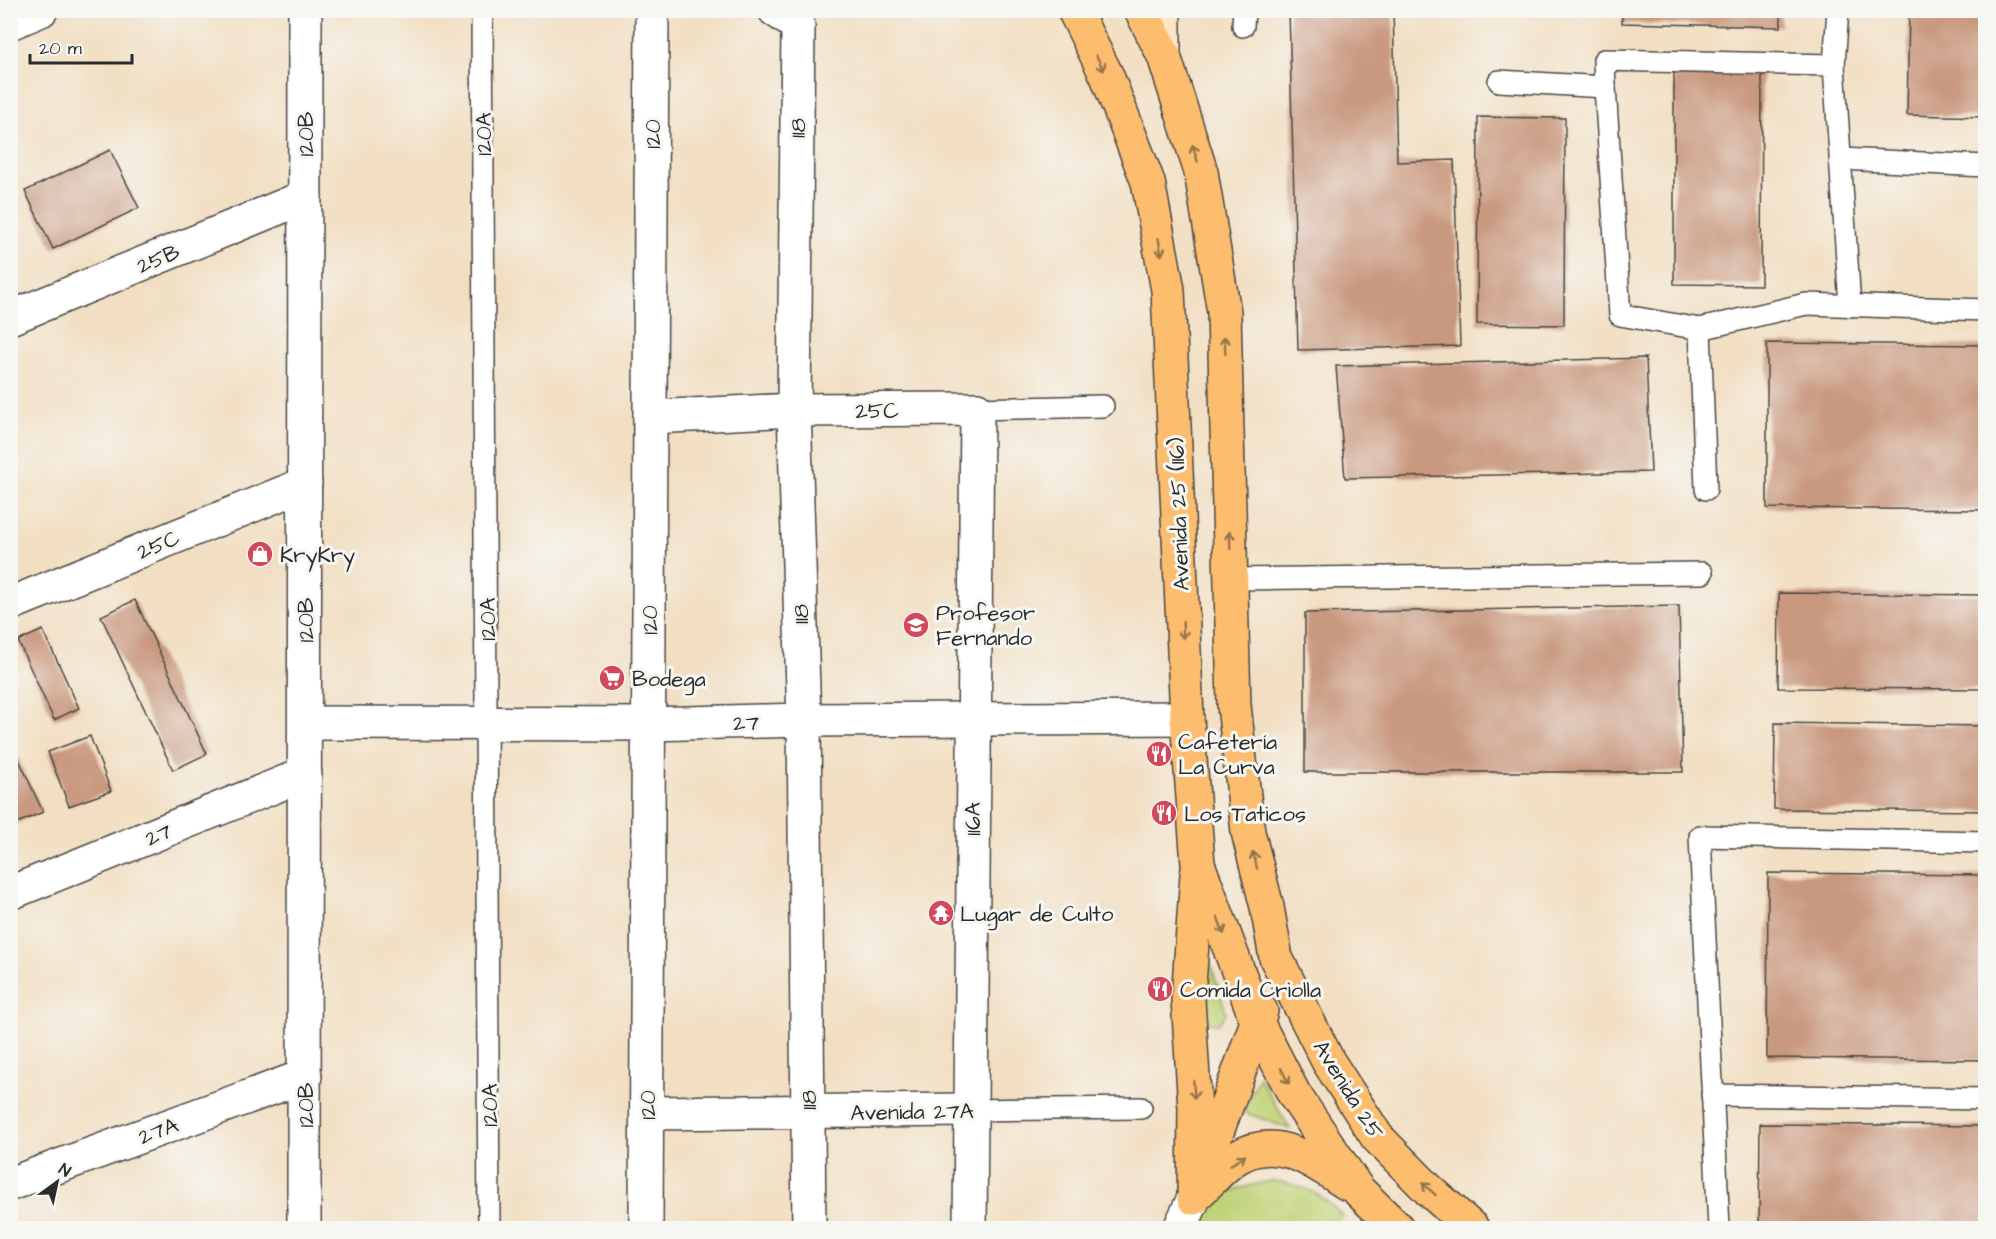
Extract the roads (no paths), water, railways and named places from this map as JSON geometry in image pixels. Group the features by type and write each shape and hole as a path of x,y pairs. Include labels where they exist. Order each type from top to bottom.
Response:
{"main road":[{"name":"Avenida 25 (116)","path":"1074,10 1107,76 1148,182 1168,290 1186,718 1198,864 1258,1024"},
{"path":"1141,10 1164,56 1202,172 1224,312 1234,705 1248,832 1267,907 1276,958 1258,1024 1245,1054 1194,1198"},
{"path":"1164,10 1164,56"},
{"path":"1194,1198 1195,1108 1188,999 1198,864"},
{"name":"Avenida 25","path":"1276,958 1328,1061 1377,1137 1428,1189 1472,1228"},
{"name":"Avenida 25","path":"1258,1024 1294,1094 1358,1190 1398,1228"},
{"path":"1190,1034 1200,1052 1212,1060 1229,1063 1245,1054"},
{"path":"1194,1198 1238,1157 1264,1147 1298,1153 1358,1190"}],"street":[{"path":"10,23 40,10"},
{"name":"120B","path":"304,1228 305,10"},
{"name":"120","path":"646,1228 652,10"},
{"name":"118","path":"775,10 798,26 794,410 804,720 809,1228"},
{"name":"25B","path":"10,318 305,197"},
{"name":"25C","path":"650,417 794,410 977,409"},
{"name":"116A","path":"970,1228 977,409"},
{"name":"25C","path":"10,604 305,484"},
{"name":"27","path":"305,723 649,724 804,720 1186,718"},
{"name":"27","path":"10,893 304,774"},
{"name":"27A","path":"10,1184 305,1076"},
{"name":"Avenida 27A","path":"647,1113 970,1110"},
{"path":"1180,1228 1194,1198"}],"lane":[{"name":"120A","path":"482,10 489,1228"},
{"path":"1838,10 1834,65 1850,306"},
{"path":"1834,65 1604,60 1620,315 1700,329 1806,304 1986,310"},
{"path":"1499,81 1605,87"},
{"path":"1841,159 1986,166"},
{"path":"1700,329 1706,489"},
{"name":"25C","path":"977,409 1103,406"},
{"path":"1231,579 1702,573"},
{"path":"1719,1228 1700,836 1986,843"},
{"path":"1712,1095 1986,1100"},
{"name":"Avenida 27A","path":"970,1110 1141,1107"}],"place":[{"name":"KryKry","path":"260,554"},
{"name":"Profesor Fernando","path":"916,625"},
{"name":"Bodega","path":"612,678"},
{"name":"Cafetería La Curva","path":"1159,754"},
{"name":"Los Taticos","path":"1164,813"},
{"name":"Lugar de Culto","path":"941,913"},
{"name":"Comida Criolla","path":"1160,989"}]}
